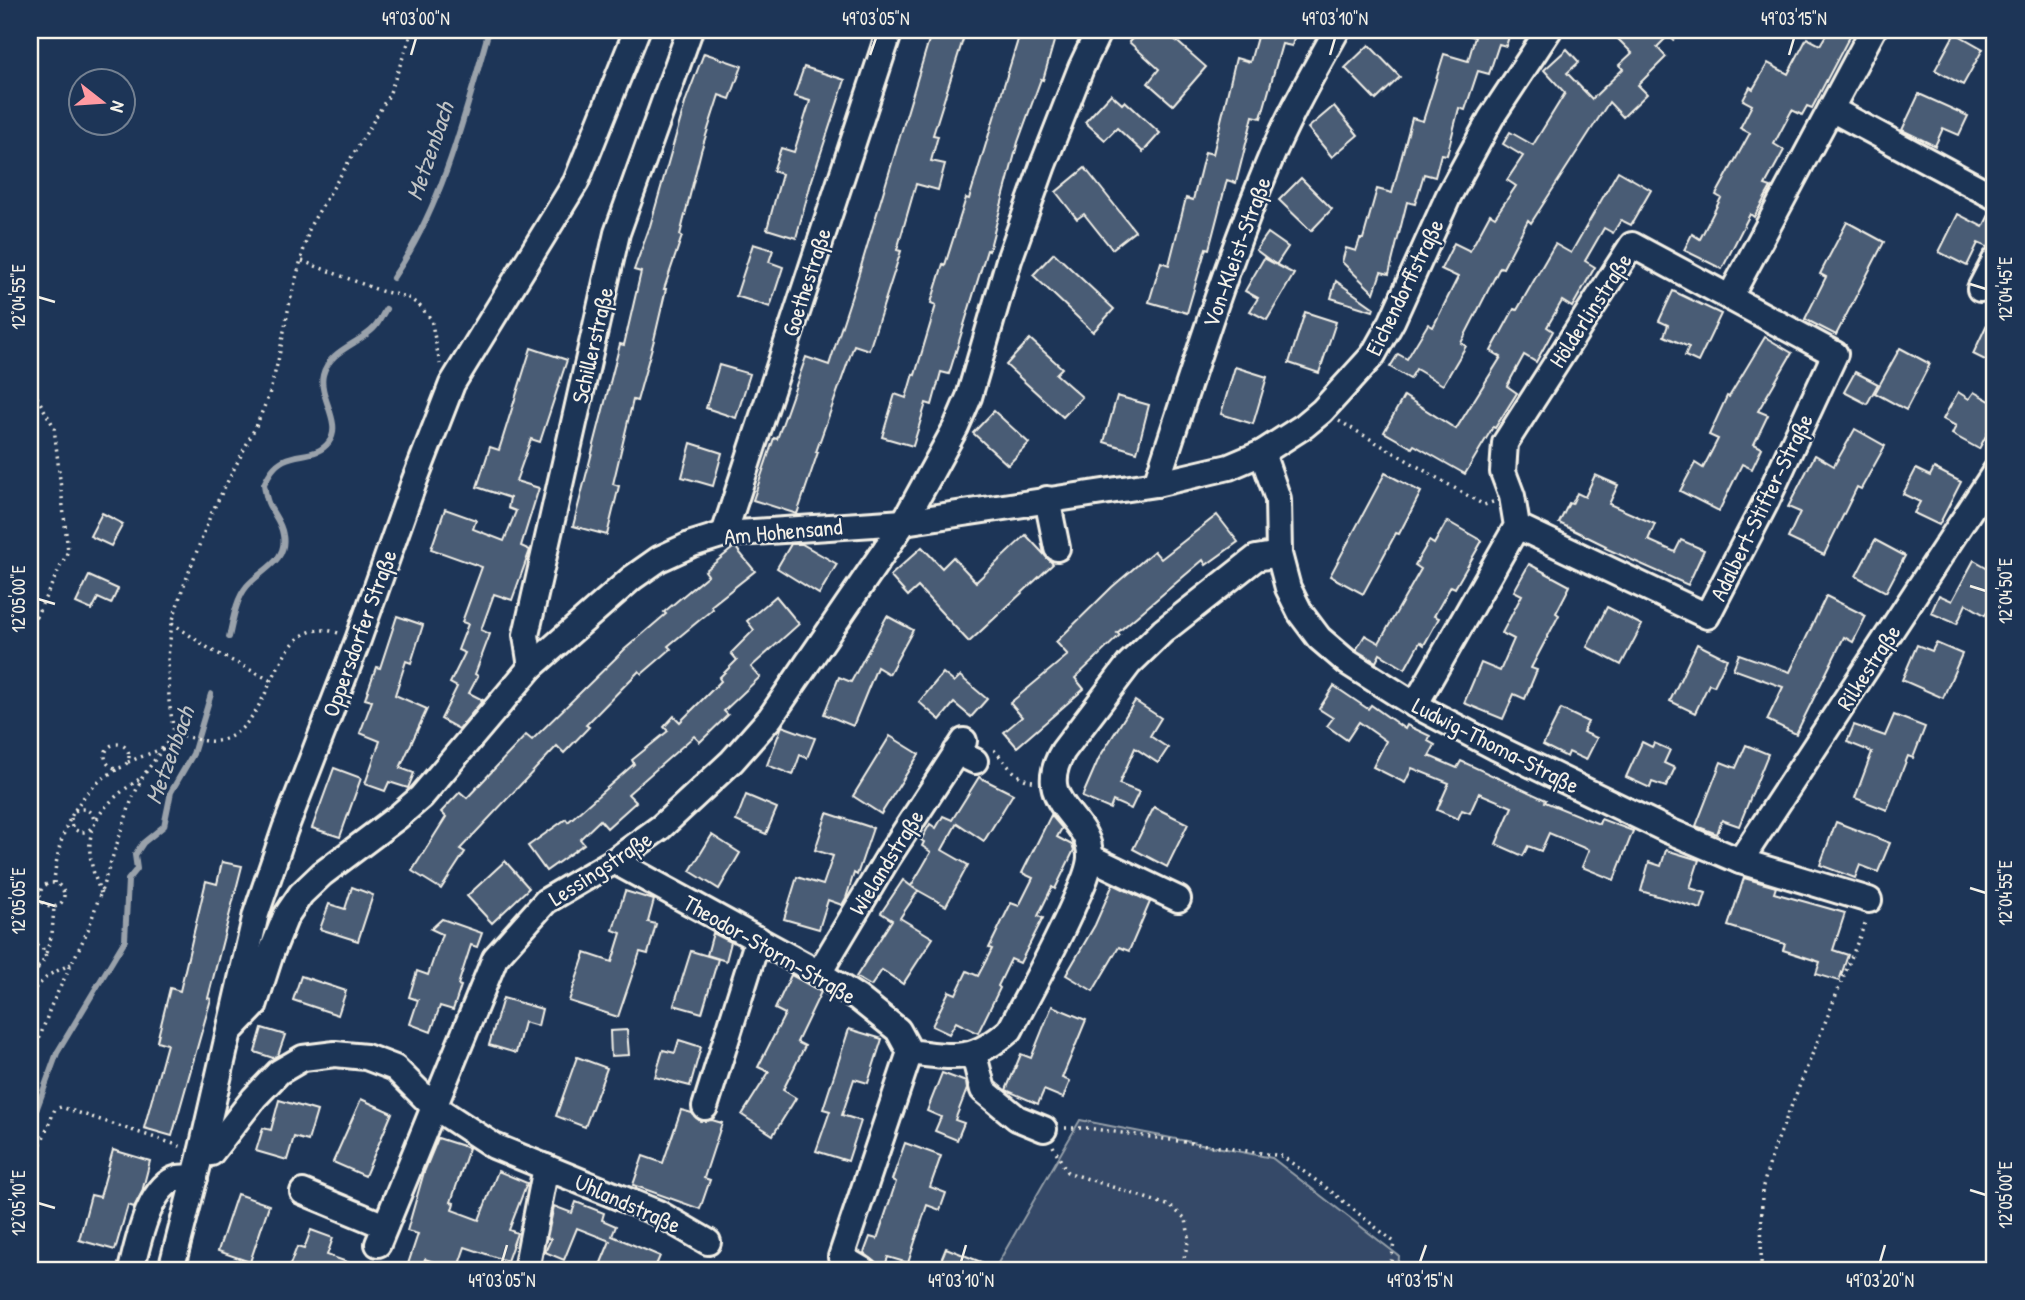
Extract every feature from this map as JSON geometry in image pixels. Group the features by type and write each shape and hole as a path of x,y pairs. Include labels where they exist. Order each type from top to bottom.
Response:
{"street":[{"name":"Oppersdorfer Straße","path":"171,1270 256,914 414,482 452,384 576,182 637,30"},
{"name":"Schillerstraße","path":"531,667 526,635 617,233 690,30"},
{"name":"Goethestraße","path":"724,534 890,30"},
{"path":"904,522 970,397 1009,260 1043,165 1099,30"},
{"name":"Von-Kleist-Straße","path":"1156,484 1242,227 1303,93 1337,30"},
{"name":"Eichendorffstraße","path":"904,522 1156,484 1229,467 1262,453 1304,426 1322,411 1373,355 1455,184 1491,118 1549,30"},
{"path":"1730,297 1873,30"},
{"path":"1831,108 1995,197"},
{"name":"Hölderlinstraße","path":"1517,526 1512,496 1503,472 1506,443 1632,245 1730,297"},
{"path":"1980,289 1995,260"},
{"name":"Adalbert-Stifter-Straße","path":"1517,526 1707,616 1766,502 1835,354 1730,297"},
{"name":"Ludwig-Thoma-Straße","path":"1262,453 1278,499 1279,554 1288,589 1301,614 1320,638 1347,662 1415,705 1655,824 1740,861 1869,900"},
{"name":"Rilkestraße","path":"1740,861 1995,472"},
{"path":"1047,499 1057,548"},
{"name":"Am Hohensand","path":"229,1032 254,1006 286,916 301,894 322,874 421,797 531,667 632,578 659,559 692,544 724,534 904,522"},
{"name":"Lessingstraße","path":"303,1192 382,1235 495,958 546,901 614,861 661,827 732,761 770,718 904,522"},
{"path":"1415,705 1517,526"},
{"path":"863,1270 841,1257 910,1052 943,1056 974,1055 995,1044 1010,1030 1069,916 1086,877 1090,857 1086,839 1058,798 1053,782 1054,766 1129,664 1163,631 1256,558 1279,554"},
{"name":"Wielandstraße","path":"819,973 887,859 965,751"},
{"path":"1090,857 1178,899"},
{"name":"Theodor-Storm-Straße","path":"614,861 819,973 858,998 898,1030 910,1052"},
{"path":"705,1107 758,939"},
{"path":"201,1153 211,1153 254,1098 279,1072 303,1058 335,1054 366,1057 395,1068 433,1106"},
{"path":"974,1055 983,1090 1017,1118 1044,1129"},
{"name":"Uhlandstraße","path":"433,1106 494,1146 657,1213 708,1241"},
{"name":"Uhlandstraße","path":"526,1270 546,1167"},
{"path":"131,1270 152,1202 162,1188 177,1178 195,1178"}],"path":[{"path":"30,1065 51,1006 102,894 132,799 143,776 174,733 169,701 168,657 172,623 193,556 269,395 310,226 389,95 413,30"},
{"path":"1672,40 1682,30"},
{"path":"302,261 381,291 407,297 419,305 431,319 440,363 452,384"},
{"path":"30,385 54,427 68,551 30,629"},
{"path":"1322,411 1484,505 1512,496"},
{"path":"172,623 211,650 272,681"},
{"path":"174,733 204,741 222,740 245,726 290,646 307,631 325,629 358,640"},
{"path":"120,768 112,767 106,762 108,748 115,744 122,746 128,751 127,763"},
{"path":"54,883 60,840 72,814 88,790 104,776 127,763 164,748"},
{"path":"72,814 72,827 78,832 86,832 120,792 143,776"},
{"path":"72,814 80,809 88,810 93,816 94,824 89,844 91,870 102,894"},
{"path":"54,883 61,887 64,895 61,902 54,907 47,905 40,897 44,886 54,883"},
{"path":"1761,1270 1762,1189 1774,1150 1871,908 1869,900"},
{"path":"30,982 45,961 52,934 54,907"},
{"path":"30,945 39,945 46,953"},
{"path":"30,993 49,975 72,964"},
{"path":"30,967 39,967"},
{"path":"30,1170 55,1109 61,1107 201,1153"},
{"path":"1181,1270 1189,1238 1186,1219 1170,1206 1067,1172 1044,1129 1087,1128 1282,1156 1394,1242 1390,1270"}],"shaded area":[{"path":"1080,1120 1272,1158 1399,1256 1398,1270 994,1270"}],"building":[{"path":"932,30 966,30 933,135 938,136 931,161 945,164 938,190 916,184 897,250 901,251 869,350 854,345 797,514 753,500 806,357 829,365"},
{"path":"1021,30 1055,38 1043,80 1041,79 1018,142 989,251 987,250 949,374 941,372 932,405 926,403 913,446 882,437 895,394 906,398 913,374 915,375 936,305 931,303 966,198 969,199"},
{"path":"1140,30 1164,30 1206,67 1173,105 1148,83 1159,69 1129,42"},
{"path":"1249,30 1296,30 1292,46 1282,44 1261,118 1253,116 1236,183 1227,180 1209,249 1206,248 1187,313 1149,302 1161,262 1169,265 1186,198 1193,200 1205,152 1213,154 1236,58 1250,62 1257,37 1248,35"},
{"path":"1464,30 1511,30 1506,46 1499,44 1489,74 1478,71 1465,110 1459,108 1447,155 1441,154 1435,177 1424,174 1415,204 1407,202 1389,274 1381,272 1374,293 1342,262 1346,248 1356,251 1360,239 1363,239 1377,189 1392,193 1412,118 1423,121 1444,54 1468,61 1475,37 1464,34"},
{"path":"1626,30 1674,30 1657,47 1666,57 1638,85 1647,94 1623,117 1609,102 1531,223 1528,220 1503,268 1500,267 1461,343 1466,346 1443,385 1416,369 1410,379 1390,367 1398,354 1407,359 1428,324 1433,327 1458,277 1441,269 1454,243 1470,251 1490,214 1495,217 1516,186 1507,180 1523,156 1503,144 1510,132 1533,145 1565,93 1544,70 1567,49 1579,62 1567,73 1592,99 1623,69 1619,65 1632,53 1617,38"},
{"path":"1829,30 1853,30 1812,108 1807,106 1802,115 1792,110 1774,144 1784,150 1765,185 1771,187 1754,217 1750,214 1722,269 1684,250 1692,234 1700,239 1721,198 1716,195 1750,133 1740,128 1752,105 1743,100 1750,87 1753,89 1768,63 1788,74 1807,38 1820,45"},
{"path":"1955,33 1983,49 1963,85 1935,70"},
{"path":"1369,45 1400,77 1376,100 1345,68"},
{"path":"704,53 742,66 730,99 719,95 701,151 680,235 682,236 664,289 654,340 637,401 633,400 613,484 619,486 607,535 573,526 620,344 624,345 641,272 634,270 650,226 686,100"},
{"path":"804,67 845,80 796,238 767,229 782,174 773,171 781,148 794,152 810,101 794,96"},
{"path":"1111,94 1122,104 1125,101 1160,133 1143,152 1117,128 1105,140 1085,122"},
{"path":"1919,94 1968,116 1959,135 1943,128 1935,146 1902,130"},
{"path":"1334,106 1358,135 1332,157 1308,128"},
{"path":"1085,168 1135,231 1112,249 1084,214 1077,219 1056,192"},
{"path":"1618,171 1651,190 1631,225 1621,220 1613,233 1604,228 1585,261 1595,267 1572,307 1562,301 1547,327 1553,331 1536,362 1524,355 1507,386 1517,393 1465,474 1414,445 1412,448 1384,432 1404,396 1456,429 1501,357 1491,351 1514,309 1517,310 1555,244 1571,253"},
{"path":"1301,178 1332,209 1311,231 1279,200"},
{"path":"1991,211 1995,212 1995,245 1987,247 1978,243 1967,266 1939,252 1958,214 1983,227"},
{"path":"1847,222 1884,242 1836,335 1805,319 1826,277 1820,274"},
{"path":"1268,233 1288,247 1276,265 1256,250"},
{"path":"753,244 773,250 769,262 783,267 770,307 736,296"},
{"path":"1054,253 1114,309 1093,332 1033,275"},
{"path":"1264,258 1294,274 1267,320 1250,311 1258,298 1245,291"},
{"path":"1336,281 1374,308 1373,311 1331,298"},
{"path":"1673,291 1721,314 1698,362 1685,356 1689,347 1664,336 1668,325 1659,321"},
{"path":"1995,307 1995,365 1973,354"},
{"path":"1305,312 1336,322 1319,373 1289,363"},
{"path":"1765,337 1792,353 1758,411 1768,415 1754,444 1762,448 1752,469 1742,464 1719,511 1680,491 1695,463 1703,468 1718,439 1709,435 1727,396 1729,397"},
{"path":"1030,339 1062,368 1056,374 1082,397 1063,417 1006,365"},
{"path":"531,348 567,360 540,442 531,439 516,481 539,488 521,546 530,550 512,600 494,594 481,630 490,634 475,674 478,676 469,693 483,700 459,729 441,719 457,687 450,683 465,653 458,650 468,624 462,622 482,567 431,549 445,509 476,520 473,529 504,541 516,511 508,508 510,498 477,487 490,447 499,450"},
{"path":"1900,348 1930,364 1906,410 1875,393"},
{"path":"719,365 750,374 736,418 706,408"},
{"path":"1235,367 1267,377 1253,424 1221,414"},
{"path":"1855,372 1878,384 1867,404 1844,392"},
{"path":"1958,392 1969,399 1974,392 1995,404 1995,419 1979,449 1952,434 1956,426 1943,419"},
{"path":"1117,396 1149,405 1137,452 1104,442"},
{"path":"994,411 1029,443 1008,465 973,433"},
{"path":"1855,429 1885,446 1861,489 1857,487 1824,555 1788,538 1800,512 1788,507 1815,455 1834,466"},
{"path":"691,443 722,453 713,486 682,477"},
{"path":"1934,468 1961,482 1939,525 1914,513 1920,502 1903,494 1916,469 1930,476"},
{"path":"1385,473 1421,492 1363,594 1330,576"},
{"path":"1595,475 1618,485 1609,504 1655,524 1648,540 1675,552 1681,540 1704,550 1688,585 1605,548 1606,546 1559,523 1577,493 1585,497"},
{"path":"102,513 123,524 111,546 90,536"},
{"path":"1217,515 1238,542 1206,565 1203,560 1117,633 1120,635 1075,678 1084,689 1017,747 1004,732 1022,717 1010,703 1068,655 1056,642 1112,587 1154,551 1161,559"},
{"path":"1447,521 1482,541 1455,588 1451,586 1434,616 1439,618 1424,645 1420,642 1405,669 1380,654 1376,662 1356,650 1365,635 1379,643 1421,569 1415,565 1429,541 1434,544"},
{"path":"1026,535 1053,564 969,642 918,587 908,596 890,576 922,547 942,568 953,557 976,582"},
{"path":"1875,540 1905,556 1886,592 1856,576"},
{"path":"791,544 802,544 837,564 819,594 777,568"},
{"path":"736,548 755,571 711,606 713,609 668,646 671,649 642,674 639,671 586,725 589,727 564,753 557,746 460,849 465,852 441,889 412,871 446,817 441,812 460,792 467,798 526,735 532,740 625,649 666,614 664,612 708,575 705,571"},
{"path":"1974,560 1995,572 1995,596 1985,615 1966,604 1957,624 1931,613 1939,595 1952,601"},
{"path":"1529,564 1570,586 1556,613 1559,615 1531,668 1537,670 1525,699 1514,694 1503,719 1464,703 1481,663 1500,671 1514,639 1502,633 1522,595 1514,591"},
{"path":"89,576 118,589 111,604 98,598 92,610 76,603"},
{"path":"776,596 799,624 751,667 760,677 724,711 728,715 700,742 694,736 628,794 636,802 607,828 600,820 580,839 584,844 546,871 528,846 566,819 568,822 634,764 632,760 668,731 664,727 674,716 680,722 721,681 719,678 737,660 731,653 754,630 747,621"},
{"path":"1826,596 1866,616 1853,642 1844,637 1796,734 1767,720 1783,687 1733,669 1739,654 1790,672"},
{"path":"1607,607 1642,625 1621,665 1587,647"},
{"path":"397,616 423,625 411,663 406,661 395,695 427,709 400,768 414,773 408,788 389,782 385,791 365,784 380,741 360,733 372,701 365,699 376,667 380,668"},
{"path":"887,616 913,630 889,674 877,667 853,726 824,714 839,677 851,682"},
{"path":"1936,643 1962,654 1943,698 1902,680 1917,645 1932,651"},
{"path":"1697,644 1727,659 1714,686 1709,684 1695,713 1670,701"},
{"path":"943,673 954,682 960,676 987,699 971,717 954,703 940,720 919,702"},
{"path":"1334,686 1368,709 1371,705 1405,729 1407,725 1430,736 1428,741 1435,745 1429,756 1457,768 1461,761 1546,800 1545,802 1599,824 1601,819 1633,831 1614,880 1582,867 1589,850 1549,833 1541,851 1528,846 1523,856 1496,844 1512,807 1479,793 1470,813 1462,810 1458,819 1437,810 1449,783 1412,768 1405,783 1373,767 1386,741 1359,722 1347,740 1327,726 1333,718 1319,709"},
{"path":"1135,701 1161,718 1150,736 1168,748 1158,763 1135,748 1119,784 1139,792 1131,809 1113,801 1110,809 1082,797 1099,758"},
{"path":"1561,709 1588,722 1583,732 1597,738 1586,760 1569,752 1567,757 1543,745"},
{"path":"1894,715 1925,727 1913,758 1908,756 1887,810 1855,798 1872,752 1847,742 1854,725 1885,736"},
{"path":"782,726 815,738 807,758 800,755 793,775 767,765"},
{"path":"890,736 919,754 881,814 853,796"},
{"path":"1642,742 1652,747 1654,743 1670,750 1664,763 1675,768 1666,787 1652,782 1650,788 1626,777"},
{"path":"1746,745 1768,754 1739,826 1722,820 1717,834 1696,826 1721,762 1736,768"},
{"path":"334,768 361,778 340,837 312,828"},
{"path":"979,777 1013,794 984,841 957,823 942,850 968,865 946,906 912,887 918,891 900,918 933,938 903,984 882,970 871,986 856,977 892,920 881,913 903,880 911,886 931,852 922,846 924,842 921,840 930,824 936,828 943,816 952,820"},
{"path":"746,795 777,808 766,834 736,821"},
{"path":"1154,807 1188,824 1167,867 1133,849"},
{"path":"827,813 873,828 846,898 842,905 828,900 819,929 784,919 797,877 823,885 833,856 815,850"},
{"path":"1051,815 1062,828 1057,837 1072,845 1074,850 1038,916 1043,918 1020,963 1011,959 978,1033 956,1022 949,1034 932,1026 949,991 956,994 967,971 978,976 1011,903 1019,906 1033,878 1022,873"},
{"path":"1836,822 1890,843 1878,872 1860,865 1855,878 1820,865"},
{"path":"712,835 740,853 719,889 690,871"},
{"path":"1666,850 1699,860 1690,888 1706,893 1701,909 1641,891 1649,862 1661,866"},
{"path":"505,861 529,888 492,923 467,896"},
{"path":"222,862 242,866 208,998 211,999 172,1136 144,1128 167,1044 157,1041 170,988 180,991 206,881 217,884"},
{"path":"1744,878 1776,887 1774,893 1845,913 1833,950 1848,955 1839,981 1816,974 1820,962 1783,950 1785,944 1728,926"},
{"path":"1113,884 1150,902 1129,951 1119,947 1093,991 1066,975 1095,925"},
{"path":"352,887 373,895 358,941 320,929 329,904 345,909"},
{"path":"625,891 654,900 648,922 656,924 648,954 640,952 618,1017 569,1001 585,953 612,962 621,933 613,930"},
{"path":"442,919 482,933 477,947 471,945 453,1010 440,1006 431,1032 410,1024 418,1000 409,997 417,971 428,975 442,934 431,929"},
{"path":"713,933 731,942 726,961 707,955"},
{"path":"691,951 718,959 702,1013 674,1005"},
{"path":"791,975 821,992 797,1042 805,1046 783,1090 796,1098 773,1135 742,1115 769,1072 758,1067 785,1014 775,1009"},
{"path":"301,976 346,991 338,1015 293,1000"},
{"path":"503,998 542,1009 538,1026 524,1022 516,1053 489,1045"},
{"path":"1052,1006 1086,1020 1062,1078 1070,1081 1063,1098 1044,1090 1038,1104 1006,1090 1021,1054 1031,1058"},
{"path":"262,1028 285,1035 278,1055 273,1058 255,1052"},
{"path":"849,1029 882,1039 868,1083 854,1079 842,1115 861,1121 848,1161 816,1151 830,1111 823,1109"},
{"path":"627,1030 629,1055 611,1056 610,1031"},
{"path":"679,1040 701,1047 690,1086 655,1077 663,1050 675,1053"},
{"path":"577,1057 607,1068 585,1127 556,1116"},
{"path":"942,1073 966,1082 967,1089 955,1120 964,1123 957,1140 935,1131 941,1117 927,1111"},
{"path":"361,1099 392,1113 365,1176 333,1162"},
{"path":"279,1100 317,1111 308,1141 294,1137 287,1160 256,1151 263,1128 271,1130"},
{"path":"681,1110 692,1113 700,1121 722,1123 704,1178 710,1180 700,1209 633,1185 643,1156 663,1163"},
{"path":"438,1138 469,1148 451,1202 454,1203 452,1210 479,1220 498,1171 527,1183 509,1230 517,1233 507,1261 465,1247 457,1270 425,1259 421,1270 406,1270 418,1234 407,1231 424,1172"},
{"path":"905,1143 941,1156 930,1187 946,1193 940,1210 927,1205 908,1263 888,1257 884,1269 877,1267 876,1262 864,1253 870,1237 877,1239 896,1182 892,1180"},
{"path":"113,1150 150,1161 142,1192 134,1207 128,1205 115,1250 79,1240 91,1195 100,1197"},
{"path":"237,1194 269,1205 250,1262 218,1251"},
{"path":"576,1202 604,1213 602,1220 616,1226 612,1236 660,1256 654,1270 598,1270 610,1241 577,1228 564,1260 545,1252 551,1239 547,1238 554,1206 572,1213"},
{"path":"311,1230 333,1238 327,1255 364,1270 288,1270 297,1247 304,1249"},
{"path":"946,1248 1001,1270 937,1270"}],"waterway":[{"name":"Metzenbach","path":"393,278 426,220 439,190 461,127 489,30"},
{"name":"Metzenbach","path":"229,637 235,610 243,591 252,580 272,565 283,544 281,527 268,503 264,484 280,462 313,453 329,442 333,435 332,418 322,383 326,366 338,353 368,334 386,309"},
{"name":"Metzenbach","path":"30,1127 57,1053 125,940 128,880 137,869 135,855 143,843 164,826 171,792 193,754 211,694"}]}
